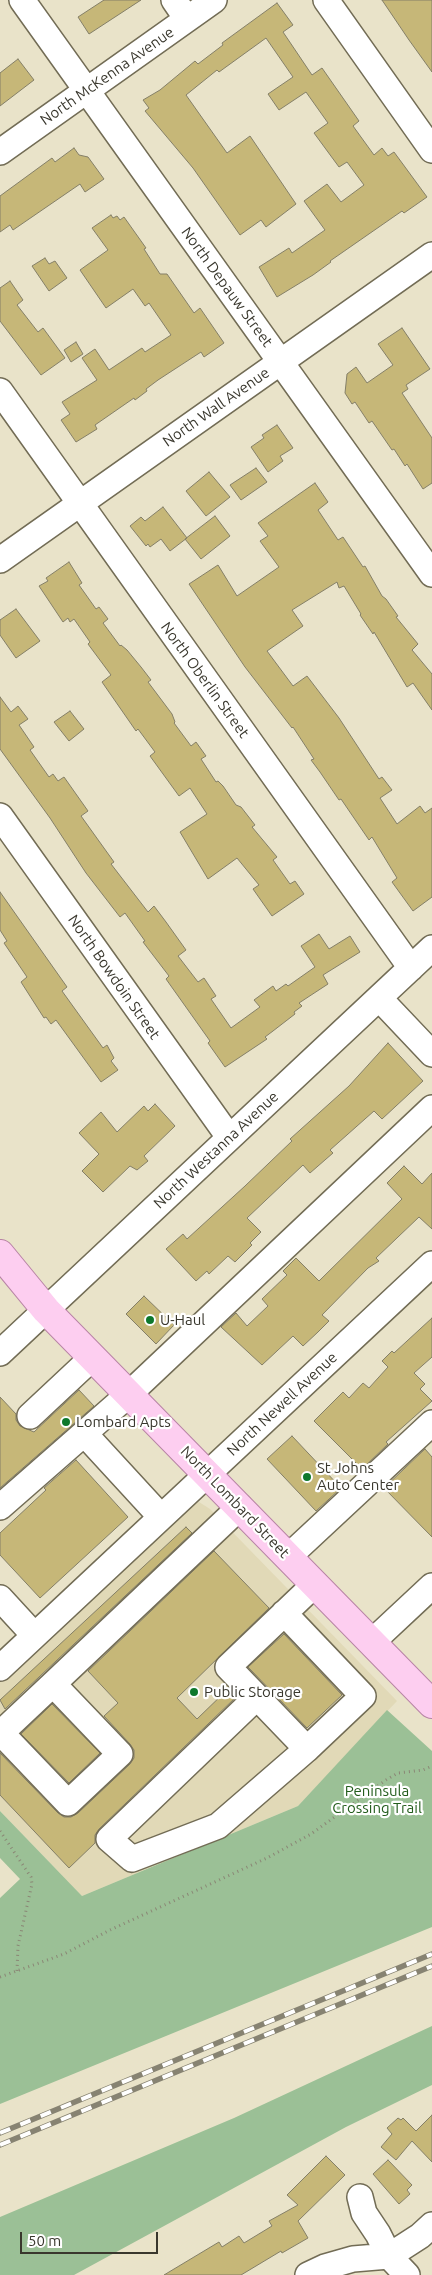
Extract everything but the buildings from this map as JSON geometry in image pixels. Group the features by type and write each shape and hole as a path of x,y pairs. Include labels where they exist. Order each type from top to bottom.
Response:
{"main road":[{"name":"North Lombard Street","path":"0,1254 46,1310 92,1358 432,1704"}],"street":[{"name":"North Depauw Street","path":"22,0 432,574"},
{"name":"North McKenna Avenue","path":"0,152 86,91 180,9 214,0"},
{"path":"326,0 432,150"},
{"name":"North Wall Avenue","path":"0,560 432,254"},
{"name":"North Oberlin Street","path":"0,391 411,968"},
{"name":"North Bowdoin Street","path":"0,816 229,1137"},
{"name":"North Westanna Avenue","path":"0,1353 432,948"},
{"path":"379,998 432,1054"},
{"path":"0,1507 128,1395 432,1108"},
{"name":"North Newell Avenue","path":"0,1668 432,1264"},
{"path":"30,1416 92,1358"},
{"path":"288,1557 432,1423"},
{"path":"92,1443 161,1518"},
{"path":"53,1684 120,1754 68,1803 1,1733 240,1507"},
{"path":"307,1749 228,1667 314,1584"},
{"path":"372,1642 432,1586"},
{"path":"0,1598 34,1635"},
{"path":"257,1697 109,1839 132,1860 218,1826 307,1749 363,1696 284,1613"},
{"path":"360,2198 364,2213 378,2234 389,2256 407,2275"},
{"path":"308,2275 325,2267 353,2259 389,2256 420,2236 432,2225"}],"path":[{"path":"0,1977 64,1954 110,1930 267,1858 311,1834 386,1780 398,1774 423,1770 432,1766"},
{"path":"0,1831 31,1877 32,1884 18,1946 16,1971"}],"shaded area":[{"name":"Public Storage","path":"199,1502 210,1509 397,1701 298,1806 82,1896 0,1811 0,1682 189,1504"}],"green space":[{"name":"Peninsula Crossing Trail","path":"387,1710 432,1751 432,1927 0,2104 0,1898 20,1879 0,1858 0,1811 82,1896 298,1806"},
{"path":"432,2026 432,2085 346,2127 74,2275 0,2275 0,2217 234,2118"}],"railway":[{"path":"0,2133 432,1954"},
{"path":"0,2145 432,1966"}],"place":[{"name":"U-Haul","path":"150,1320"},
{"name":"Lombard Apts","path":"66,1422"},
{"name":"St Johns Auto Center","path":"307,1477"},
{"name":"Public Storage","path":"194,1692"}]}
